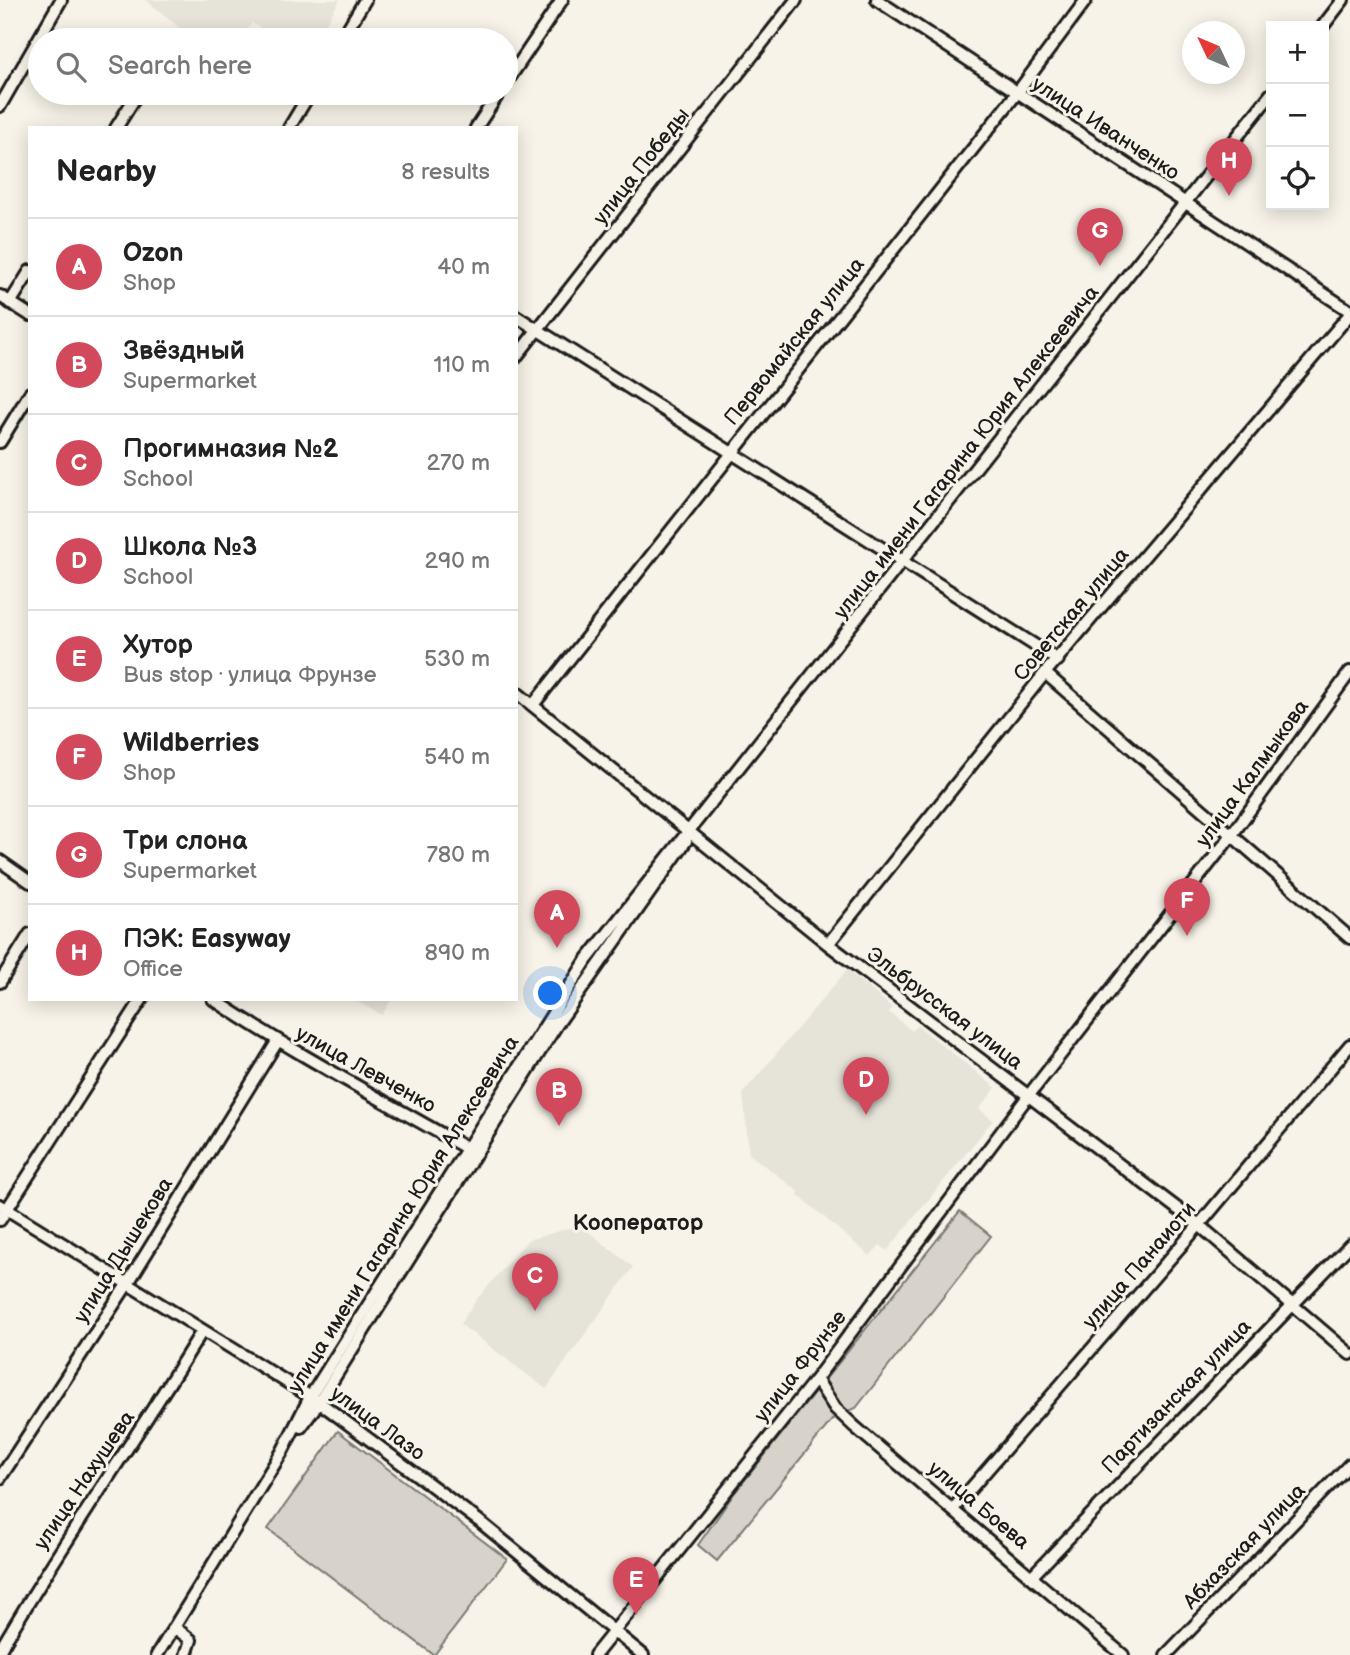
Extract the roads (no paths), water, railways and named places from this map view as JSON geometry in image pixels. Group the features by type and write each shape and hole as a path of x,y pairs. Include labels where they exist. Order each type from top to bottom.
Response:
{"street":[{"path":"45,28 61,0"},
{"path":"348,28 365,0"},
{"path":"518,65 562,0"},
{"name":"улица Победы","path":"518,354 796,0"},
{"name":"улица Иванченко","path":"877,0 1350,313"},
{"name":"Первомайская улица","path":"533,705 729,453 1017,93 1086,0"},
{"path":"1327,21 1343,0"},
{"path":"0,106 28,57"},
{"name":"улица имени Гагарина Юрия Алексеевича","path":"315,1399 556,1026 679,854 691,833 1266,100"},
{"path":"118,126 131,105"},
{"path":"290,126 303,105"},
{"path":"477,126 491,105"},
{"path":"10,303 28,274"},
{"path":"0,296 28,314"},
{"name":"Советская улица","path":"828,944 1045,673 1350,313"},
{"path":"518,317 1058,660"},
{"path":"0,442 28,396"},
{"name":"улица Калмыкова","path":"1029,1095 1231,836 1350,672"},
{"path":"1045,673 1350,938"},
{"name":"Эльбрусская улица","path":"518,694 828,944 1199,1225 1350,1353"},
{"name":"улица имени Гагарина Юрия Алексеевича","path":"157,1655 466,1148 586,961 673,849 691,833"},
{"path":"0,861 28,881"},
{"path":"0,982 28,937"},
{"path":"0,1220 4,1207 141,1001"},
{"name":"улица Левченко","path":"216,1001 277,1042 317,1062 466,1148"},
{"name":"улица Дышекова","path":"0,1478 128,1283 277,1042"},
{"name":"улица Панаиоти","path":"954,1508 1199,1225 1350,1045"},
{"name":"улица Фрунзе","path":"594,1655 816,1379 1029,1095"},
{"name":"улица Лазо","path":"4,1207 315,1399 479,1521 643,1655"},
{"name":"Партизанская улица","path":"1032,1576 1292,1302 1350,1245"},
{"name":"улица Нахушева","path":"0,1653 65,1542 158,1403 202,1331"},
{"name":"улица Боева","path":"816,1379 835,1408 855,1427 954,1508 1124,1655"},
{"name":"Абхазская улица","path":"1166,1655 1350,1464"},
{"path":"174,1627 191,1640 186,1655"}],"place":[{"name":"ПЭК: Easyway","path":"1229,196"},
{"name":"Три слона","path":"1100,266"},
{"name":"Wildberries","path":"1187,936"},
{"name":"Ozon","path":"557,948"},
{"name":"Школа №3","path":"866,1115"},
{"name":"Звёздный","path":"559,1126"},
{"name":"Прогимназия №2","path":"535,1311"},
{"name":"Хутор","path":"636,1615"}],"district":[{"name":"Кооператор","path":"638,1222"}]}
